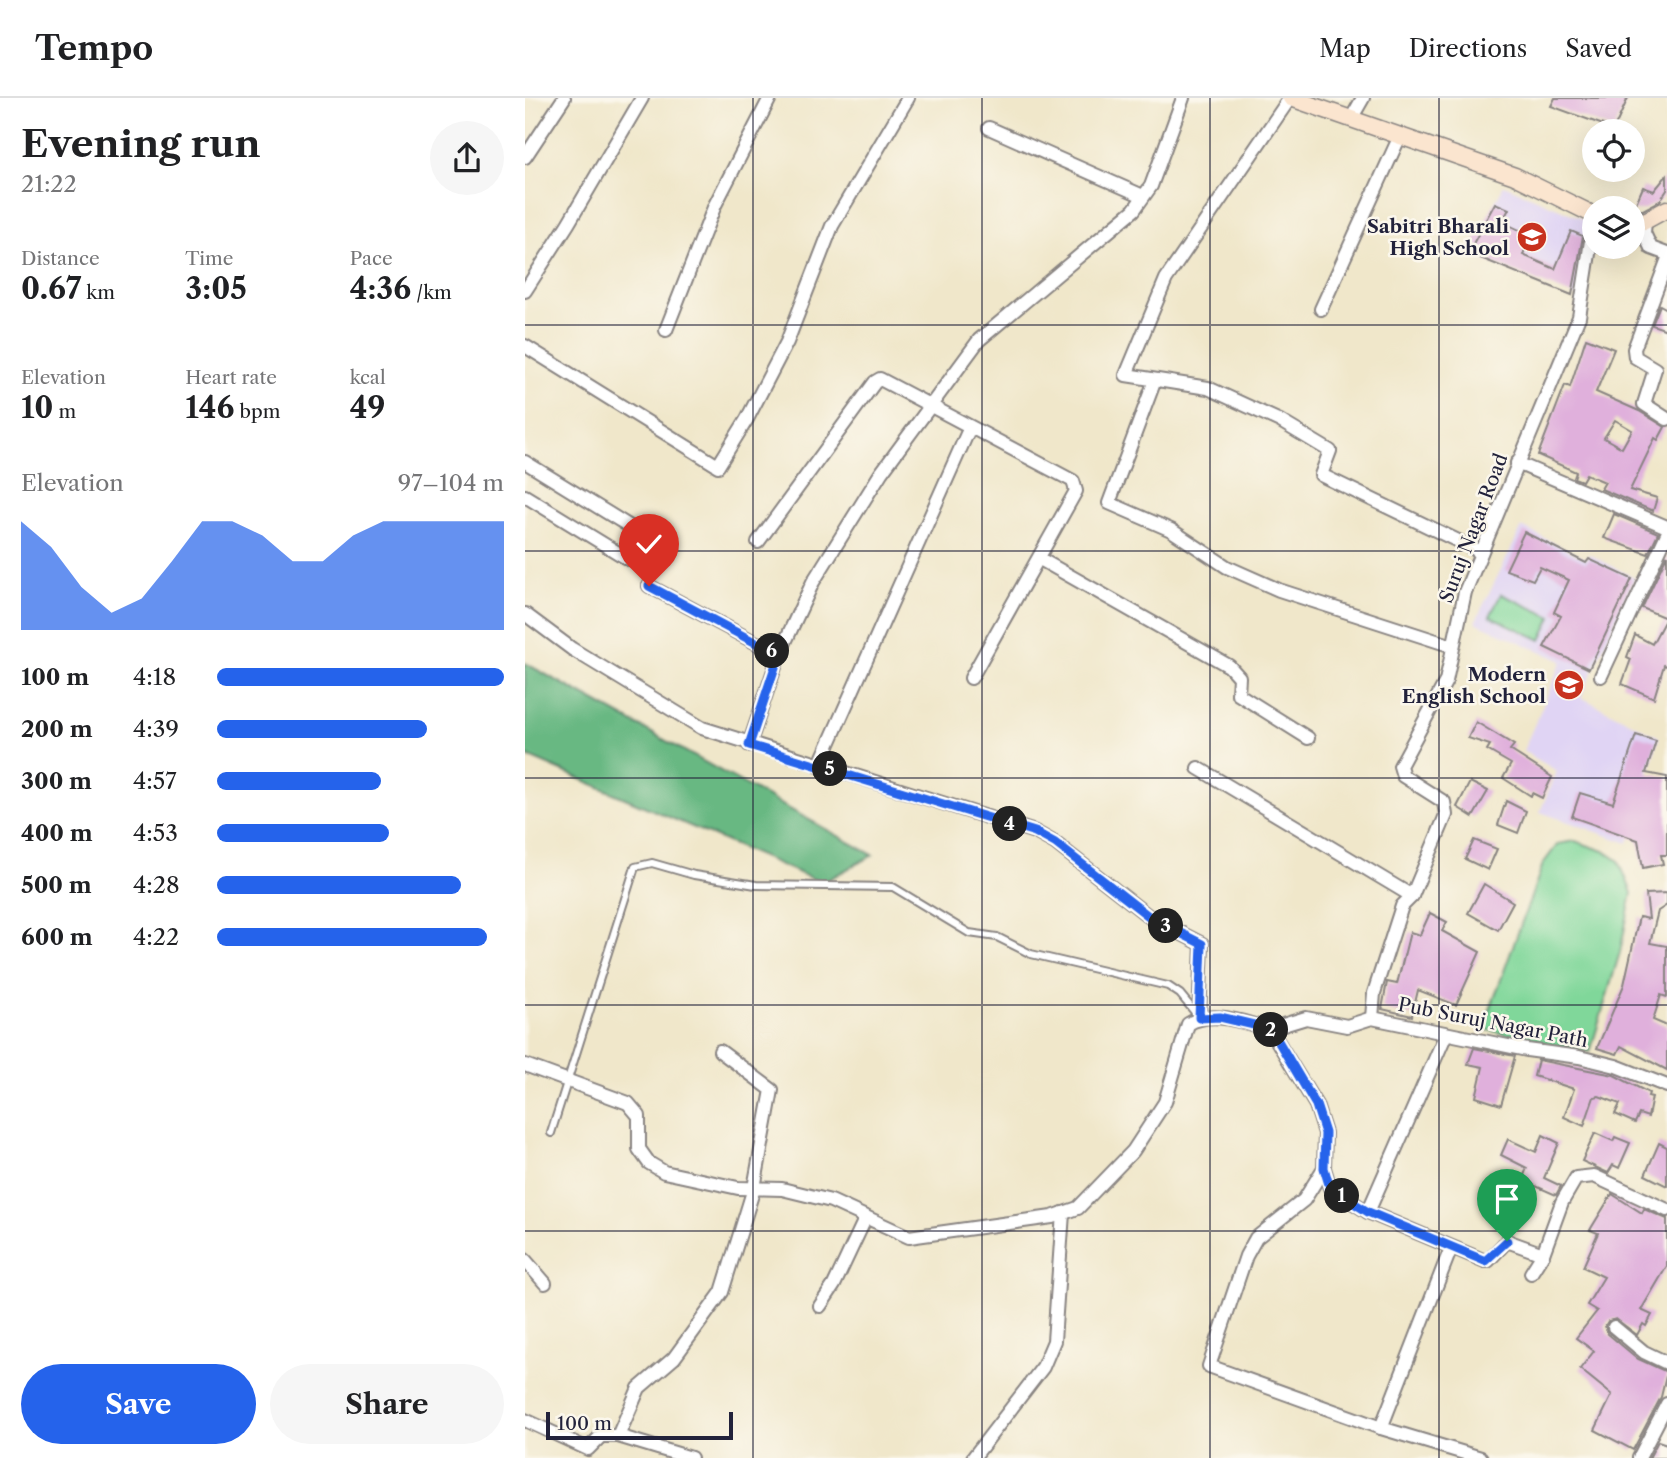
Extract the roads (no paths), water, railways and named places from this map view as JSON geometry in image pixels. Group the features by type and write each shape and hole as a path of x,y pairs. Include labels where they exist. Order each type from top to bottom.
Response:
{"main road":[{"path":"1291,98 1515,176 1582,209"},
{"path":"1645,218 1667,209"}],"street":[{"path":"525,158 564,98"},
{"path":"525,291 569,224 642,98"},
{"path":"666,330 715,205 770,98"},
{"path":"525,346 718,466 747,419 787,342 832,226 908,98"},
{"path":"749,745 779,655 813,582 881,473 979,340 1134,210 1151,186 1183,98"},
{"path":"1291,98 1166,279 1126,375 1207,388 1280,421 1330,451 1321,475 1481,552"},
{"path":"1351,119 1363,98"},
{"path":"989,128 1143,196"},
{"path":"1321,309 1400,136"},
{"path":"1645,235 1651,248 1667,254"},
{"name":"Suruj Nagar Road","path":"1373,1018 1374,993 1402,906 1412,896 1447,807 1444,802 1403,776 1400,766 1446,681 1465,592 1579,317 1588,259"},
{"path":"1667,261 1633,349 1635,357 1655,369 1644,404 1667,419"},
{"path":"758,542 874,382 885,380 1073,481 1077,486 971,678"},
{"path":"1155,380 1109,503 1171,530 1227,566 1279,590 1452,646"},
{"path":"819,766 970,427"},
{"path":"525,462 637,531 645,540 638,557 628,559 525,496"},
{"path":"1517,463 1667,527"},
{"path":"1601,676 1667,534"},
{"path":"1039,559 1229,666 1239,677 1238,694 1308,738"},
{"path":"649,586 779,655"},
{"path":"525,614 572,649 702,728 749,745 1035,832 1055,843 1151,918 1202,944 1199,1018"},
{"path":"1198,768 1412,896"},
{"path":"525,1065 628,1103 639,1116 639,1149 649,1163 664,1172 754,1188 782,1189 831,1201 909,1237 1063,1213 1078,1208 1133,1151 1165,1102 1188,1024 1199,1018 1220,1017 1271,1029 1316,1105 1325,1133 1324,1168 1330,1188 1368,1212 1488,1261 1504,1243 1513,1241 1542,1254"},
{"name":"Pub Suruj Nagar Path","path":"1271,1029 1306,1018 1347,1026 1373,1018 1604,1063 1667,1086"},
{"path":"1368,1212 1446,1034"},
{"path":"618,1436 639,1388 674,1358 722,1292 754,1188 772,1090 720,1051"},
{"path":"1324,1168 1304,1200 1256,1238 1246,1256 1209,1366 1381,1428 1481,1458"},
{"path":"1531,1273 1542,1254 1562,1202 1576,1178 1581,1175 1594,1177 1667,1210"},
{"path":"973,1458 1043,1367 1054,1341 1063,1213"},
{"path":"820,1306 834,1285 866,1217"},
{"path":"1381,1428 1451,1248"},
{"path":"525,1260 545,1283"},
{"path":"1614,1326 1644,1352 1667,1363"},
{"path":"1639,1458 1667,1404"},
{"path":"525,1420 586,1453 601,1436 618,1436 691,1458"}],"lane":[{"path":"551,1133 635,867 652,863 694,875 756,885 893,887 969,933 997,937 1031,954 1168,986 1180,994 1199,1018"}],"place":[{"name":"Sabitri Bharali High School","path":"1532,237"},
{"name":"Modern English School","path":"1569,685"}]}
